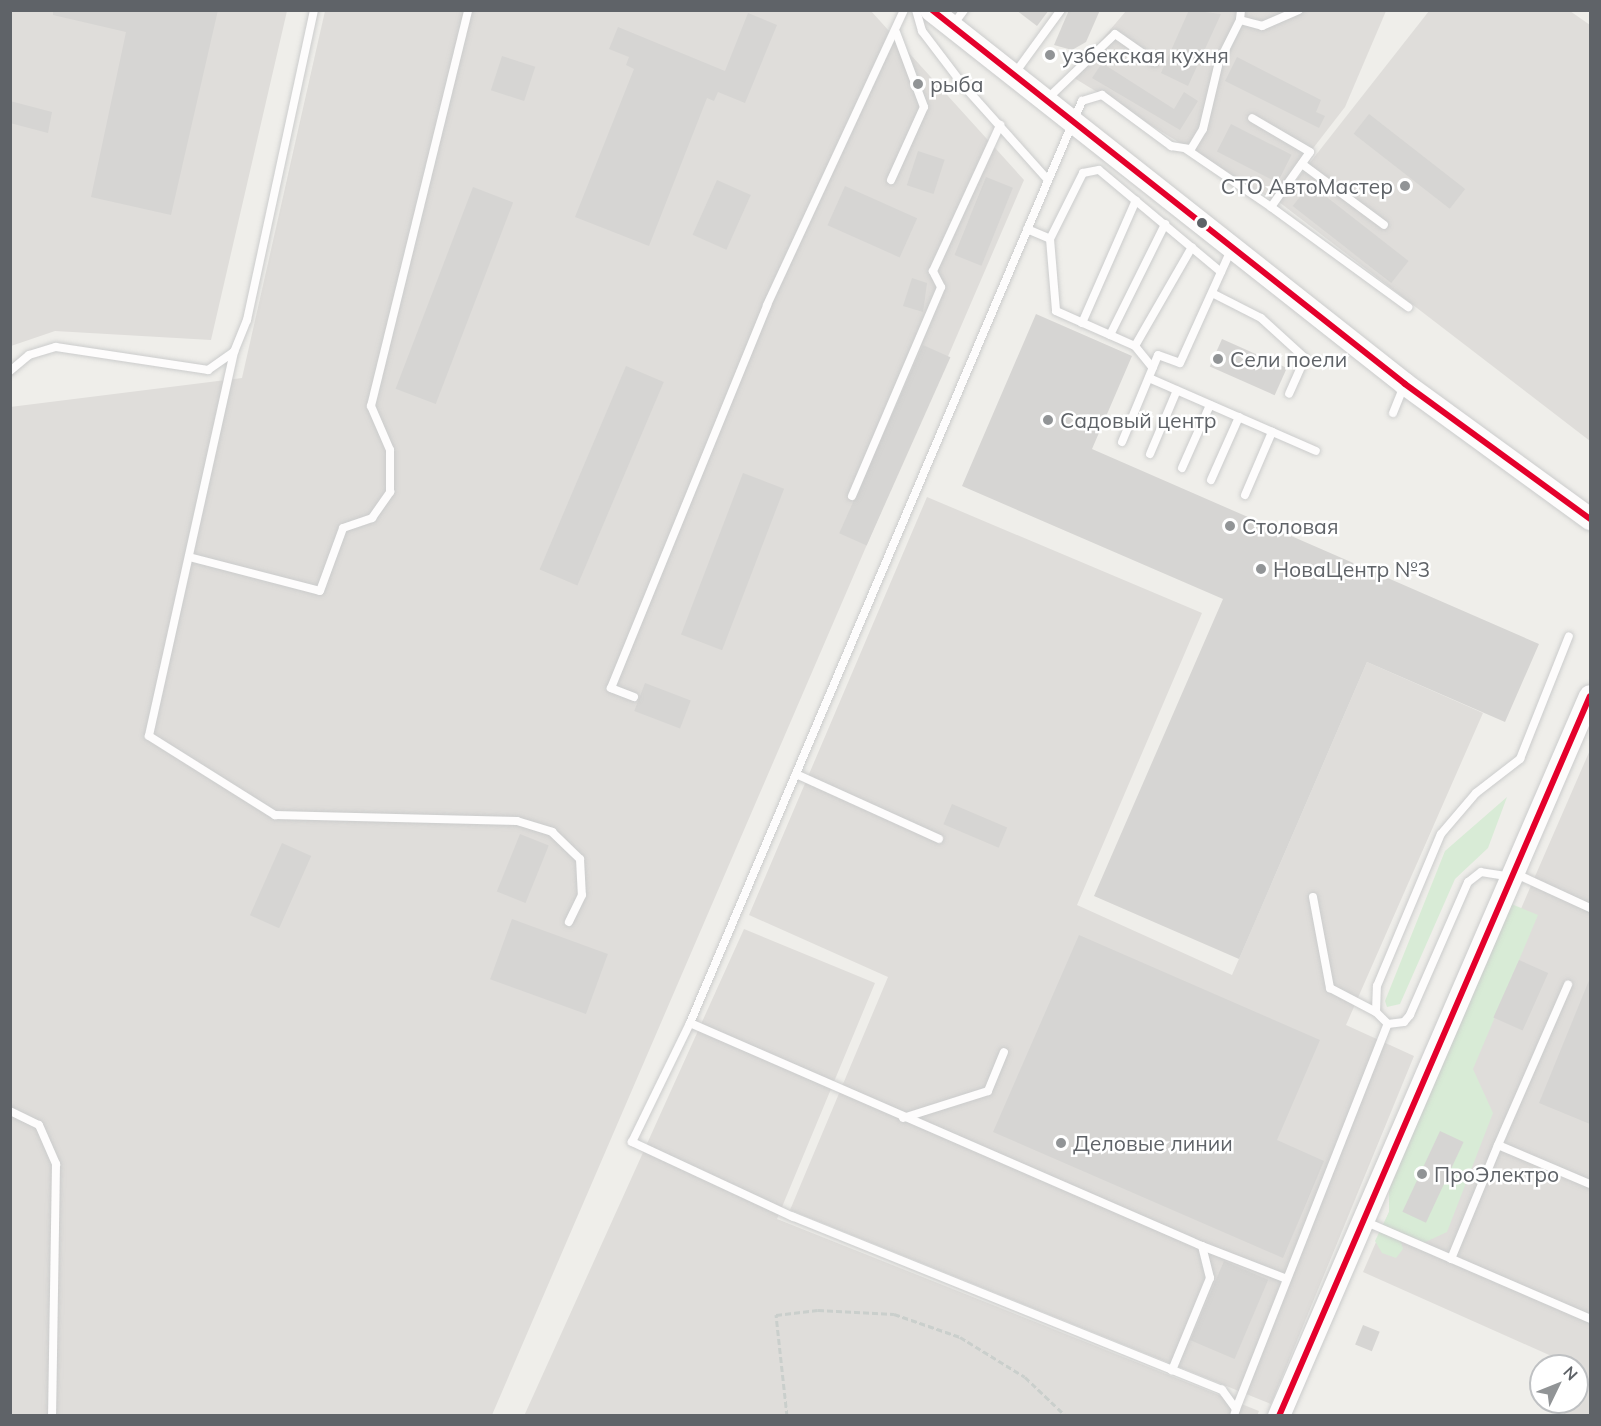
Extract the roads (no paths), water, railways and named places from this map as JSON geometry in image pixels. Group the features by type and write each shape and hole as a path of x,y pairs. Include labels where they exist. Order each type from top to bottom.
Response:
{"main road":[{"path":"931,10 958,19 1014,76 1405,384 1590,519"},
{"path":"1279,1416 1590,696"}],"lane":[{"path":"314,10 247,320 234,352 149,736 275,815 517,821 552,832 580,858 582,895 569,922"},
{"path":"189,557 320,591 343,528 372,518 390,492 390,450 371,406 468,10"},
{"path":"634,697 611,688 766,305 896,32 904,10"},
{"path":"916,10 922,31 1048,180"},
{"path":"1014,76 1061,10"},
{"path":"1186,149 1203,129 1219,62 1240,20 1242,10"},
{"path":"1240,20 1262,26 1299,10"},
{"path":"891,180 924,107 896,32"},
{"path":"1046,101 1115,34 1155,62"},
{"path":"1235,1412 1222,1390 793,1217 632,1142 690,1023 1082,101 1098,94 1171,146 1186,149 1271,207 1408,307"},
{"path":"1252,118 1310,153 1271,207"},
{"path":"852,496 941,287 933,271 1000,125"},
{"path":"1302,164 1383,225"},
{"path":"1153,368 1135,346 1056,311 1050,239 1083,173 1100,170 1221,272"},
{"path":"1082,323 1136,200"},
{"path":"1110,335 1165,224"},
{"path":"1027,229 1050,239"},
{"path":"1135,346 1192,247"},
{"path":"1122,442 1158,355 1180,363 1233,248"},
{"path":"1212,293 1261,318 1305,358 1289,394"},
{"path":"10,371 28,355 56,347 208,370 234,352"},
{"path":"1149,378 1316,451"},
{"path":"1392,413 1405,384"},
{"path":"1150,454 1177,390"},
{"path":"1182,468 1210,405"},
{"path":"1211,480 1239,417"},
{"path":"1245,495 1272,432"},
{"path":"1376,1012 1377,986 1440,834 1476,793 1520,759 1569,636"},
{"path":"796,774 939,840"},
{"path":"1388,1024 1404,1022 1410,1015 1468,882 1481,872 1513,875 1590,908"},
{"path":"1312,897 1330,988 1376,1012 1388,1024"},
{"path":"1451,1259 1568,985"},
{"path":"690,1023 903,1118 1202,1246 1287,1279"},
{"path":"1235,1412 1388,1024"},
{"path":"903,1118 988,1091 1004,1052"},
{"path":"10,1111 39,1125 56,1164 52,1416"},
{"path":"1498,1145 1590,1184"},
{"path":"1363,1221 1590,1319"},
{"path":"1172,1370 1210,1278 1202,1246"}],"place":[{"name":"узбекская кухня","path":"1050,55"},
{"name":"рыба","path":"918,84"},
{"name":"СТО АвтоМастер","path":"1405,186"},
{"name":"Сели поели","path":"1218,359"},
{"name":"Садовый центр","path":"1048,420"},
{"name":"Столовая","path":"1230,526"},
{"name":"НоваЦентр №3","path":"1261,569"},
{"name":"Деловые линии","path":"1061,1143"},
{"name":"ПроЭлектро","path":"1422,1174"}]}
